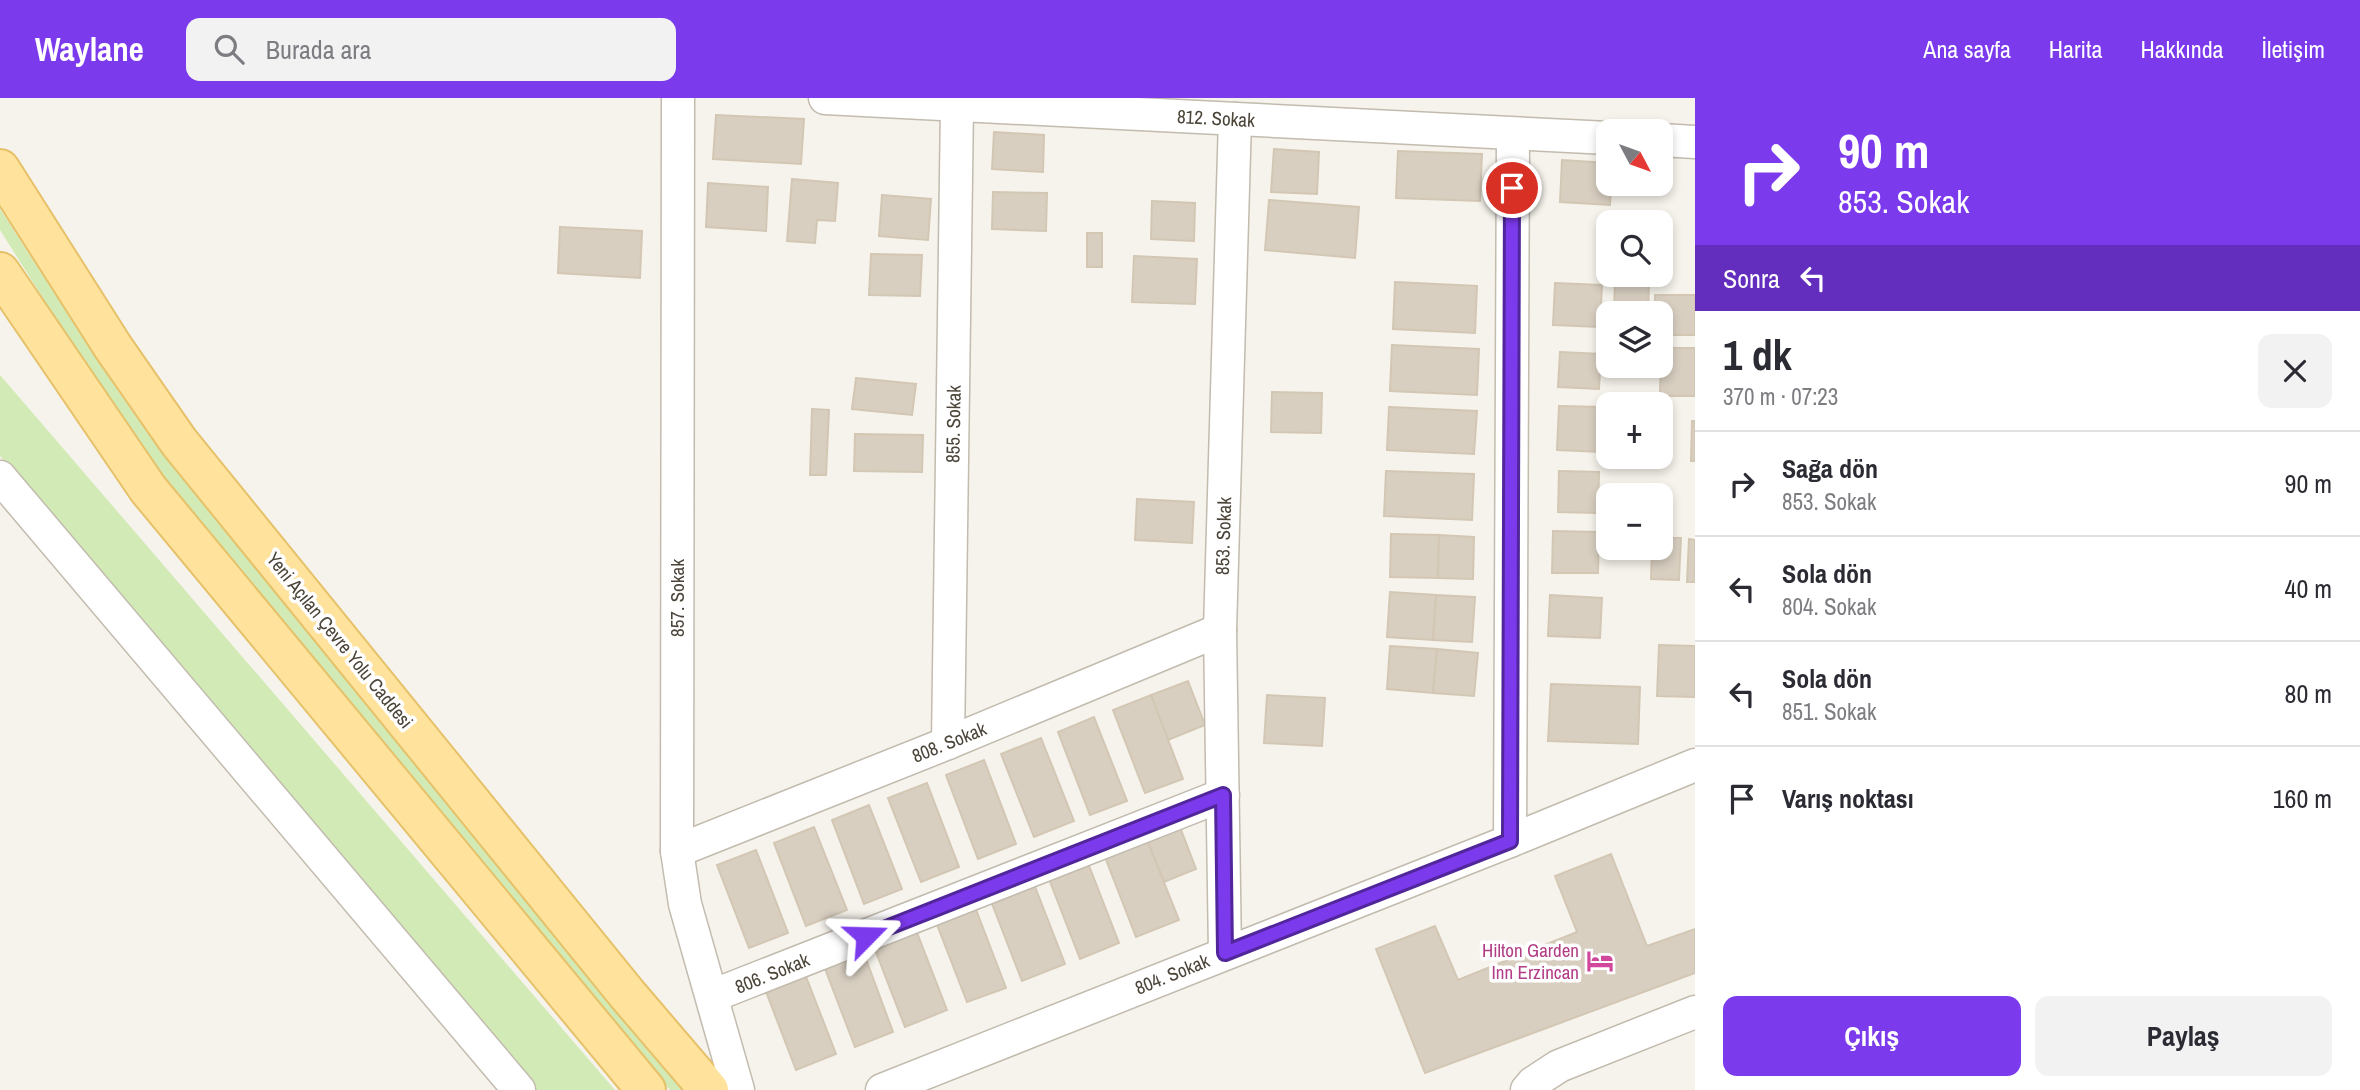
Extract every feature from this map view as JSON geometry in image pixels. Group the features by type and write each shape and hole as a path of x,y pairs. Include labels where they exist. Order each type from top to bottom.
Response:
{"main road":[{"name":"Yeni Açılan Çevre Yolu Caddesi","path":"0,169 113,347 179,442 627,994 709,1090"},
{"path":"0,272 148,489 646,1090"}],"street":[{"name":"857. Sokak","path":"678,98 677,851 685,904 738,1090"},
{"name":"812. Sokak","path":"825,98 1596,137"},
{"name":"855. Sokak","path":"948,743 957,106"},
{"name":"853. Sokak","path":"1225,953 1220,630 1235,119"},
{"path":"1510,841 1513,134"},
{"path":"1673,141 1695,142"},
{"path":"0,477 519,1090"},
{"name":"808. Sokak","path":"677,851 948,743 1220,630"},
{"name":"804. Sokak","path":"883,1090 1695,765"},
{"name":"806. Sokak","path":"712,996 1223,795"},
{"path":"1527,1090 1559,1066 1695,1012"}],"green space":[{"path":"0,209 115,387 156,445 685,1090 670,1090 658,1077 139,445 114,411 0,230"},
{"path":"0,375 615,1090 534,1090 0,456"}],"building":[{"path":"716,115 804,119 801,164 713,159"},
{"path":"994,132 1044,135 1043,172 992,169"},
{"path":"1274,149 1319,152 1317,194 1271,192"},
{"path":"1398,151 1482,154 1480,201 1396,198"},
{"path":"1562,160 1596,162 1596,196 1610,196 1610,205 1560,202"},
{"path":"792,179 838,183 835,221 817,220 815,243 787,241"},
{"path":"708,183 768,187 766,231 706,227"},
{"path":"993,192 1047,193 1046,231 992,229"},
{"path":"882,195 931,199 928,240 879,236"},
{"path":"1269,200 1359,207 1355,258 1265,250"},
{"path":"1152,201 1195,203 1194,241 1151,239"},
{"path":"560,227 642,231 640,278 558,273"},
{"path":"1087,233 1102,233 1102,267 1087,267"},
{"path":"871,254 922,255 920,296 869,295"},
{"path":"1134,256 1197,259 1195,304 1132,302"},
{"path":"1395,282 1477,286 1475,333 1393,329"},
{"path":"1555,283 1602,287 1601,301 1596,301 1596,327 1553,325"},
{"path":"1615,287 1649,287 1648,301 1614,301"},
{"path":"1655,295 1695,295 1695,335 1673,335 1673,301 1655,301"},
{"path":"1392,345 1479,349 1477,395 1390,391"},
{"path":"1673,348 1695,348 1695,396 1673,396 1673,392 1660,392 1660,378 1673,378"},
{"path":"1560,352 1596,354 1599,389 1558,387"},
{"path":"856,378 916,384 912,415 852,409"},
{"path":"1272,392 1322,393 1321,433 1271,432"},
{"path":"1559,406 1596,407 1596,452 1557,450"},
{"path":"1389,407 1477,411 1474,454 1387,450"},
{"path":"812,409 829,410 826,475 810,475"},
{"path":"1692,421 1695,421 1695,461 1691,461"},
{"path":"855,434 923,435 922,472 854,471"},
{"path":"1386,471 1474,474 1472,520 1384,516"},
{"path":"1559,471 1599,472 1599,483 1596,483 1596,513 1558,512"},
{"path":"1137,499 1194,502 1192,543 1135,540"},
{"path":"1553,531 1596,532 1598,573 1552,573"},
{"path":"1391,534 1439,535 1438,578 1390,577"},
{"path":"1439,535 1474,537 1473,579 1438,578"},
{"path":"1673,538 1681,538 1679,580 1651,579 1652,560 1673,560"},
{"path":"1689,539 1695,540 1695,582 1687,582"},
{"path":"1390,592 1436,595 1433,640 1387,637"},
{"path":"1436,595 1475,597 1472,642 1433,640"},
{"path":"1550,595 1602,598 1600,638 1548,636"},
{"path":"1659,645 1695,646 1695,697 1657,696"},
{"path":"1390,646 1437,649 1433,693 1387,689"},
{"path":"1437,649 1478,653 1474,696 1433,693"},
{"path":"1188,681 1205,725 1168,740 1151,695"},
{"path":"1551,684 1640,687 1638,744 1548,741"},
{"path":"1151,695 1183,779 1145,793 1113,710"},
{"path":"1267,695 1325,698 1322,746 1264,743"},
{"path":"1094,717 1127,801 1090,815 1058,732"},
{"path":"1041,738 1074,821 1034,837 1001,754"},
{"path":"984,760 1016,844 978,859 946,775"},
{"path":"927,783 959,867 921,882 888,798"},
{"path":"869,805 902,889 864,904 832,820"},
{"path":"814,827 847,910 806,926 774,843"},
{"path":"1180,827 1196,869 1164,882 1147,840"},
{"path":"1147,840 1179,920 1136,937 1105,857"},
{"path":"756,850 788,933 749,948 717,865"},
{"name":"Hilton Garden Inn Erzincan","path":"1611,854 1647,946 1695,929 1695,973 1425,1073 1376,949 1435,926 1458,980 1577,932 1555,876"},
{"path":"1088,863 1119,943 1080,959 1049,879"},
{"path":"1034,884 1065,964 1022,981 991,901"},
{"path":"975,907 1006,988 967,1002 936,922"},
{"path":"916,930 947,1010 905,1027 874,947"},
{"path":"863,951 893,1032 855,1047 824,966"},
{"path":"805,974 836,1054 796,1070 765,989"}],"place":[{"name":"Hilton Garden Inn Erzincan","path":"1600,961"}],"route":[{"path":"866,936 1223,795 1225,953 1510,841 1512,188"}]}
